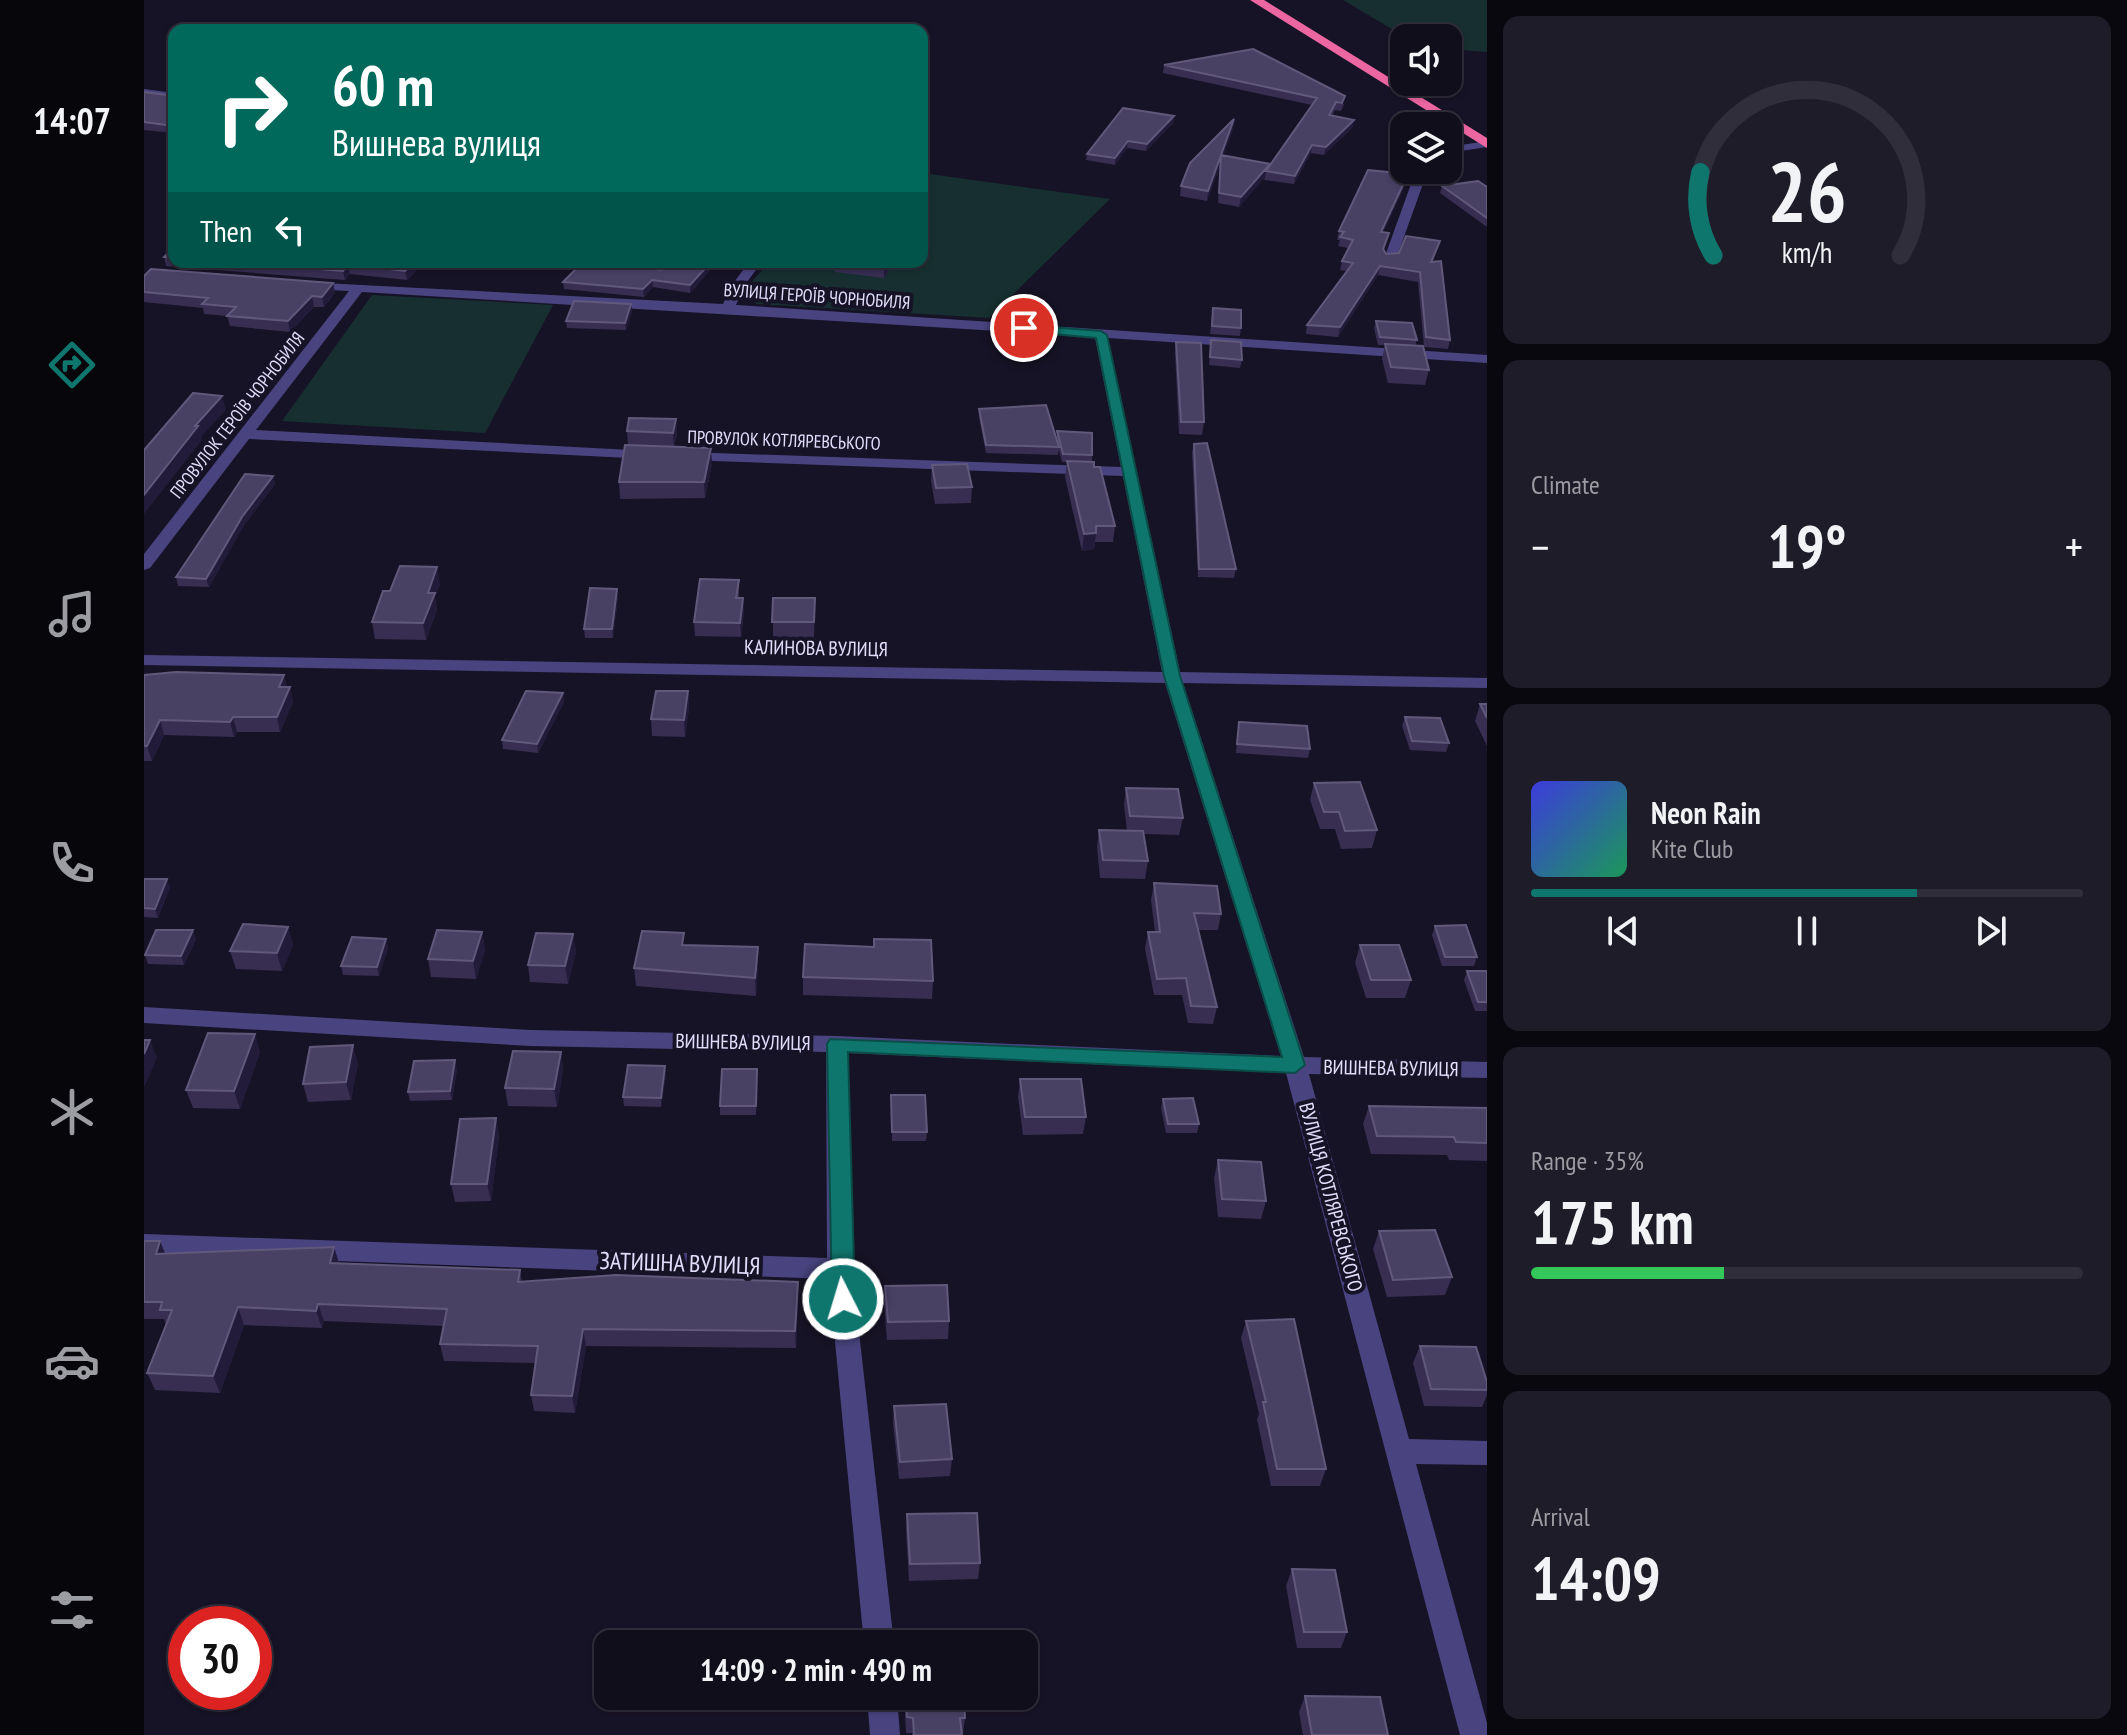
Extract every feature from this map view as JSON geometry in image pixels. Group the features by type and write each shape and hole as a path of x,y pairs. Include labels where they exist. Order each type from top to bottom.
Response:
{"highway":[{"path":"1242,0 1300,29"},
{"path":"1256,0 1487,144"}],"street":[{"path":"144,92 168,95"},
{"path":"1462,148 1487,144"},
{"path":"1390,259 1417,184"},
{"path":"728,308 738,285 751,268"},
{"name":"ВУЛИЦЯ ГЕРОЇВ ЧОРНОБИЛЯ","path":"296,284 728,308 1487,359"},
{"name":"ПРОВУЛОК ГЕРОЇВ ЧОРНОБИЛЯ","path":"144,565 359,287"},
{"name":"ВУЛИЦЯ КОТЛЯРЕВСЬКОГО","path":"1101,335 1172,676 1295,1065 1475,1735"},
{"name":"ПРОВУЛОК КОТЛЯРЕВСЬКОГО","path":"246,434 606,453 1129,472"},
{"name":"КАЛИНОВА ВУЛИЦЯ","path":"144,660 1487,683"},
{"name":"ВИШНЕВА ВУЛИЦЯ","path":"144,1015 531,1038 837,1044 1295,1065 1487,1070"},
{"path":"837,1044 840,1269 878,1630"},
{"name":"ЗАТИШНА ВУЛИЦЯ","path":"144,1244 840,1269"},
{"path":"1401,1451 1487,1453"},
{"path":"883,1710 885,1735"}],"green space":[{"path":"1343,0 1487,0 1487,52 1462,50 1462,24 1390,24 1390,28"},
{"path":"928,174 1110,199 989,318 757,304 742,293 764,268 928,268"},
{"path":"372,295 553,305 485,433 282,421"}],"building":[{"path":"1253,49 1345,96 1342,103 1336,102 1329,115 1354,120 1326,147 1312,145 1295,176 1266,171 1317,98 1164,65"},
{"path":"144,92 168,95 168,125 144,122"},
{"path":"1123,108 1174,116 1147,144 1128,141 1115,158 1087,154"},
{"path":"1234,119 1208,191 1181,186 1190,163"},
{"path":"1221,155 1270,164 1241,197 1219,193"},
{"path":"1368,170 1390,172 1390,184 1403,184 1381,232 1389,233 1383,249 1386,254 1399,253 1406,236 1440,241 1431,262 1441,261 1450,340 1426,337 1420,272 1380,266 1340,327 1307,325 1353,263 1342,261 1353,240 1340,237 1344,232 1339,231"},
{"path":"1478,181 1487,187 1487,218 1442,186"},
{"path":"305,268 345,268 343,271"},
{"path":"381,268 408,268 405,271"},
{"path":"577,268 706,268 690,285 652,280 643,289 563,282"},
{"path":"151,269 333,283 322,297 312,296 288,321 227,316 236,307 202,304 208,298 144,292 144,276"},
{"path":"574,301 631,304 625,323 566,321"},
{"path":"1213,308 1241,310 1241,328 1212,326"},
{"path":"1376,321 1412,323 1417,340 1380,337"},
{"path":"1211,340 1241,342 1242,360 1210,357"},
{"path":"1176,342 1201,343 1204,422 1181,422"},
{"path":"1385,344 1423,346 1429,370 1391,367"},
{"path":"193,393 222,396 195,426 198,426 144,495 144,450"},
{"path":"1046,405 1059,447 986,445 979,409"},
{"path":"629,418 676,419 673,433 627,431"},
{"path":"1057,431 1092,433 1092,455 1063,454"},
{"path":"1207,443 1236,569 1199,569 1194,444"},
{"path":"625,445 711,448 704,482 619,482"},
{"path":"1067,461 1094,462 1094,467 1100,467 1115,526 1096,526 1096,533 1084,534"},
{"path":"967,464 972,487 936,488 932,465"},
{"path":"245,474 273,476 242,517 206,579 176,577"},
{"path":"400,566 437,567 428,593 435,593 423,623 372,622 383,591 390,591"},
{"path":"700,579 739,580 736,598 743,598 740,623 694,622"},
{"path":"590,588 617,589 612,629 584,629"},
{"path":"773,598 815,598 814,622 772,622"},
{"path":"176,672 284,675 279,687 290,687 277,717 233,717 230,722 160,720 147,746 144,746 144,675"},
{"path":"526,691 563,693 537,744 502,740"},
{"path":"656,691 688,691 684,720 651,719"},
{"path":"1480,704 1487,704 1487,718"},
{"path":"1405,717 1440,718 1449,743 1412,741"},
{"path":"1239,722 1307,726 1310,749 1237,744"},
{"path":"1360,782 1377,830 1345,831 1339,812 1324,812 1314,783"},
{"path":"1126,788 1178,789 1183,818 1130,816"},
{"path":"1099,830 1143,831 1148,861 1103,860"},
{"path":"144,879 167,879 155,909 144,908"},
{"path":"1154,883 1217,886 1221,914 1194,913 1217,1007 1191,1006 1186,978 1157,979 1148,932 1160,932"},
{"path":"243,924 288,927 277,953 230,951"},
{"path":"1466,925 1477,957 1445,957 1435,926"},
{"path":"156,930 193,930 181,956 145,955"},
{"path":"437,930 482,932 473,961 428,959"},
{"path":"642,931 684,933 682,945 758,947 755,978 634,968"},
{"path":"536,933 573,934 565,966 528,965"},
{"path":"352,937 386,939 377,967 341,966"},
{"path":"874,939 931,940 933,981 803,977 805,944 874,947"},
{"path":"1360,945 1399,945 1411,980 1371,980"},
{"path":"1467,971 1487,971 1487,1002 1478,1002"},
{"path":"208,1033 255,1034 234,1091 186,1090"},
{"path":"144,1040 150,1040 144,1054"},
{"path":"353,1045 346,1082 303,1084 310,1047"},
{"path":"513,1051 561,1052 554,1089 505,1088"},
{"path":"455,1060 450,1091 408,1092 414,1061"},
{"path":"628,1065 665,1066 661,1098 623,1097"},
{"path":"722,1069 757,1069 756,1106 720,1106"},
{"path":"1020,1079 1081,1079 1086,1117 1025,1117"},
{"path":"891,1095 925,1095 927,1132 892,1132"},
{"path":"1193,1098 1199,1124 1168,1124 1163,1099"},
{"path":"1369,1106 1487,1108 1487,1143 1456,1142 1454,1137 1377,1136"},
{"path":"496,1118 487,1184 451,1184 460,1119"},
{"path":"1218,1160 1261,1162 1266,1201 1222,1199"},
{"path":"1435,1230 1452,1277 1393,1280 1379,1231"},
{"path":"144,1241 160,1241 156,1254 334,1247 330,1263 520,1270 518,1282 616,1275 798,1282 795,1331 583,1329 572,1396 531,1395 538,1346 440,1344 447,1309 318,1304 316,1311 238,1307 213,1376 147,1373 172,1310 160,1310 162,1302 144,1302"},
{"path":"947,1285 949,1321 888,1322 885,1286"},
{"path":"1294,1319 1326,1469 1277,1469 1263,1402 1266,1402 1246,1321"},
{"path":"1420,1346 1476,1347 1487,1390 1431,1389"},
{"path":"946,1404 952,1459 900,1462 894,1406"},
{"path":"977,1513 980,1563 910,1564 907,1514"},
{"path":"1292,1569 1335,1570 1347,1632 1304,1632"},
{"path":"1305,1696 1380,1697 1388,1735 1312,1735"},
{"path":"907,1710 965,1710 965,1718 960,1718 962,1735 914,1735 913,1718 907,1717"}],"route":[{"path":"843,1299 837,1044 1295,1065 1172,676 1101,335 1024,328"}]}
